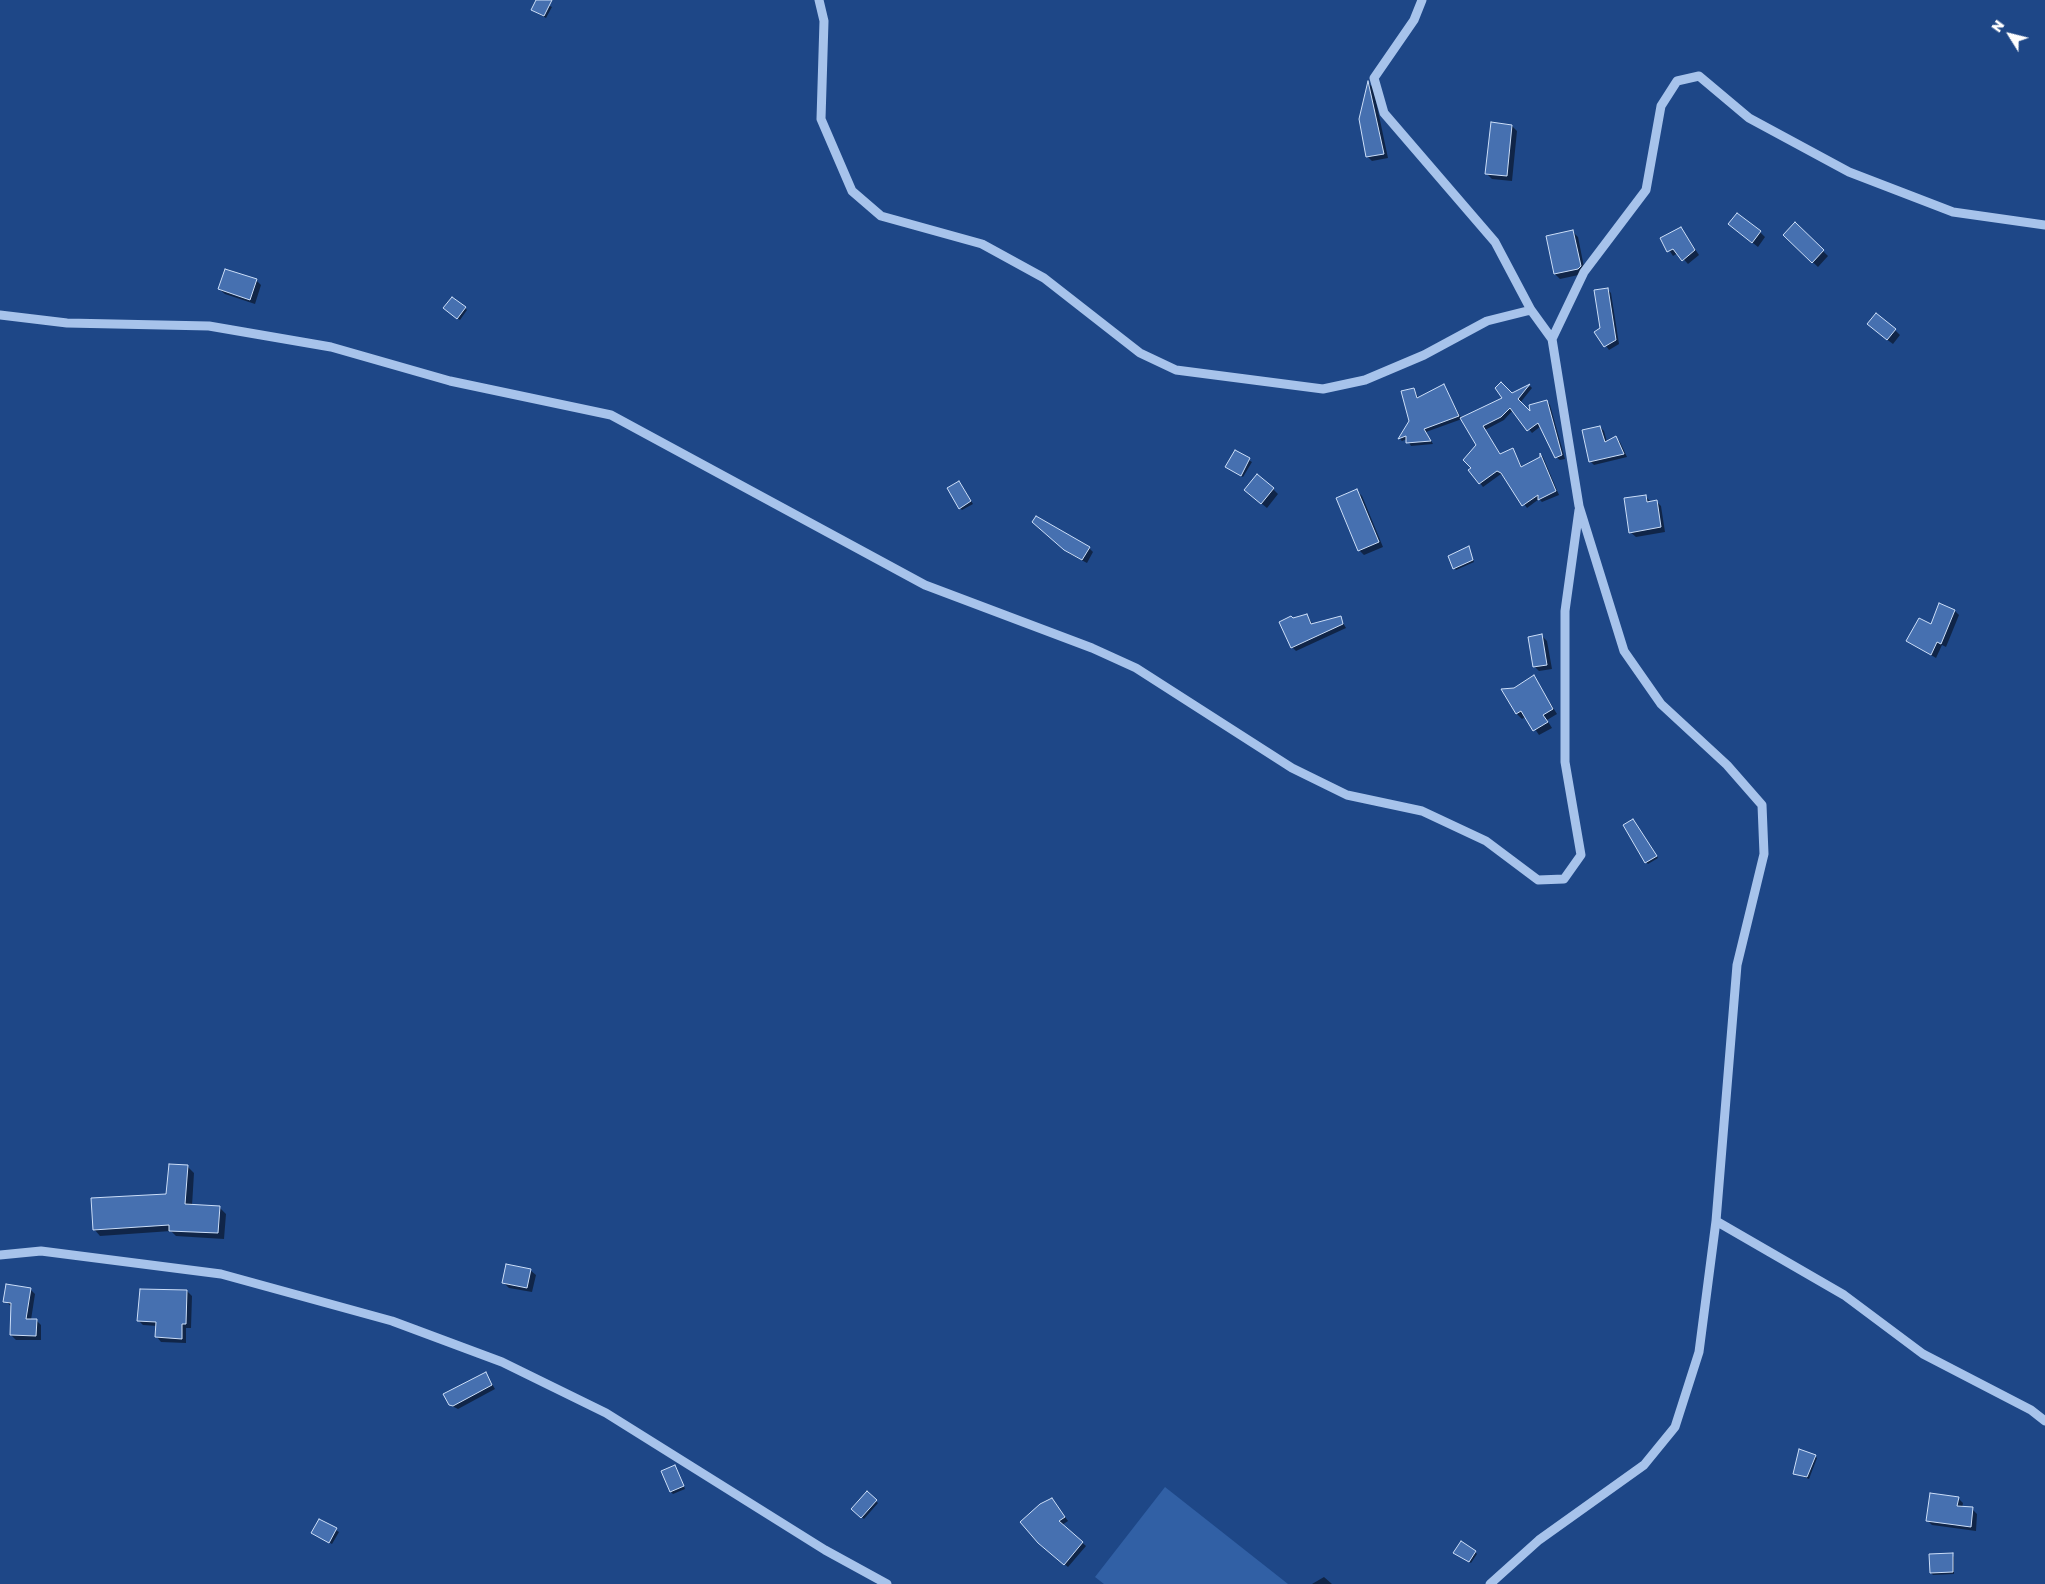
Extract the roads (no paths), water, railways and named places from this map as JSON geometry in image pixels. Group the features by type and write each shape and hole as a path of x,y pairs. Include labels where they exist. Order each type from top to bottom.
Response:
{"street":[{"path":"819,0 824,21 821,119 852,191 881,216 982,244 1044,278 1140,353 1176,370 1322,389 1365,380 1424,355 1487,321 1531,310"},
{"path":"1422,0 1414,20 1374,78 1384,113 1495,242 1531,310 1552,339 1579,506 1624,651 1661,704 1727,765 1762,805 1764,854 1737,965 1716,1221 1699,1352 1675,1427 1644,1465 1539,1540 1490,1584"},
{"path":"1552,339 1584,272 1646,190 1661,106 1677,81 1698,76 1749,118 1849,172 1953,212 2045,225"},
{"path":"0,315 67,323 209,326 331,347 450,381 611,415 925,585 1092,648 1136,668 1292,768 1346,795 1422,811 1486,841 1538,880 1564,879 1581,855 1565,762 1565,611 1579,506"},
{"path":"1716,1221 1844,1295 1923,1354 2031,1410 2045,1421"},
{"path":"0,1255 41,1251 221,1274 392,1322 502,1362 606,1414 824,1550 887,1584"}]}
